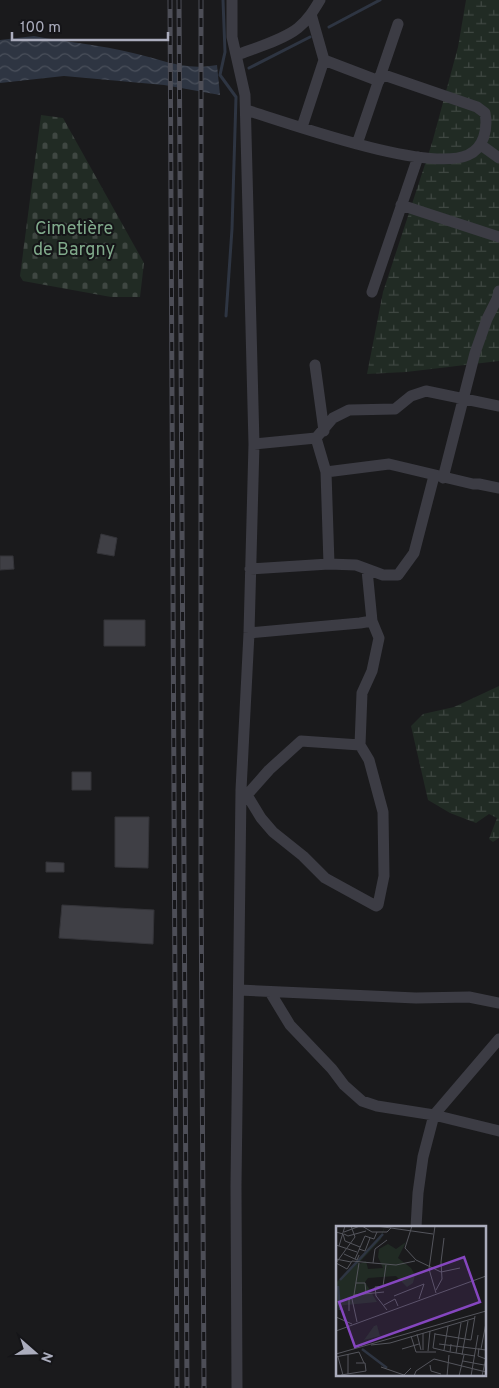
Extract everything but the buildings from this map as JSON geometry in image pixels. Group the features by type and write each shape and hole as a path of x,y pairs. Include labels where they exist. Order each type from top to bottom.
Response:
{"street":[{"path":"232,0 232,37 246,95 254,444 239,990 236,1186 237,1388"},
{"path":"237,55 287,35 298,28 311,14 320,0"},
{"path":"302,127 324,60 311,14"},
{"path":"356,144 398,24"},
{"path":"246,110 356,144 436,160 468,155 481,145 487,124 485,113 477,108 324,60"},
{"path":"481,145 499,158"},
{"path":"372,292 418,157"},
{"path":"401,205 499,237"},
{"path":"250,569 329,564 356,565 383,575 398,575 414,553 464,399 475,353 487,319 498,297"},
{"path":"315,365 320,434 326,472 329,564"},
{"path":"254,444 320,434 333,418 349,410 394,409 411,396 426,391 499,406"},
{"path":"326,472 389,464 438,477 499,488"},
{"path":"244,793 260,818 273,832 303,856 325,878 376,906 378,905 384,876 383,812 369,760 360,745 362,693 372,671 379,638 372,621 367,570"},
{"path":"249,633 372,621"},
{"path":"244,793 301,741 360,745"},
{"path":"239,990 416,998 469,997 499,1003"},
{"path":"270,992 290,1025 332,1069 344,1085 362,1101 377,1106 434,1115 499,1130"},
{"path":"416,1226 422,1157 434,1115 499,1039"}],"green space":[{"path":"466,0 499,0 499,361 406,372 367,374 383,292 432,143 458,47"},
{"name":"Cimetière de Bargny","path":"41,115 63,118 144,263 140,297 111,297 23,281 20,276"},
{"path":"499,686 499,838 493,842 489,839 497,818 489,814 476,823 450,813 428,800 411,726 423,714 454,707"}],"water":[{"path":"34,36 121,50 184,66 217,65 220,95 164,85 64,76 0,83 0,40"}],"waterway":[{"path":"223,0 225,52 220,75 236,97 232,229 226,316"},
{"path":"329,27 380,0"},
{"path":"249,68 310,37"}],"railway":[{"path":"170,0 177,1388"},
{"path":"179,0 187,1388"},
{"path":"201,0 201,874 204,1388"}]}
